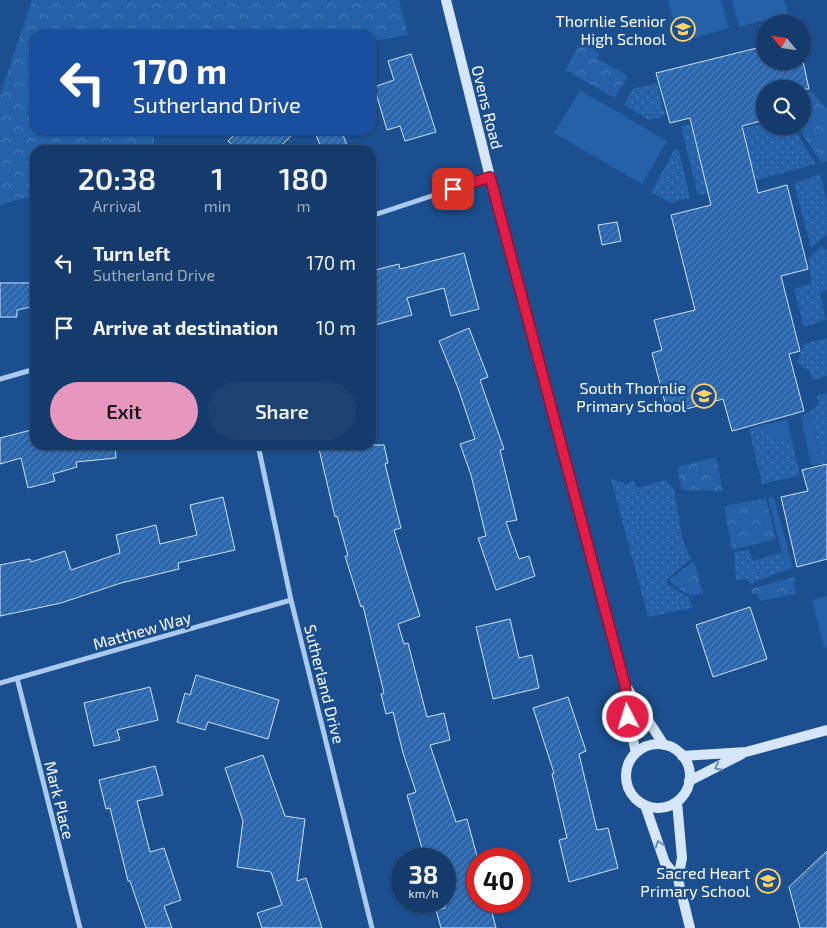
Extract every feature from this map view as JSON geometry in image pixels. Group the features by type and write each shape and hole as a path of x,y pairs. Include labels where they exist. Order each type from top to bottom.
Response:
{"street":[{"name":"Ovens Road","path":"446,0 490,177 625,685 628,717 636,753"},
{"path":"376,214 490,177"},
{"path":"0,378 30,370"},
{"name":"Sutherland Drive","path":"259,450 291,600 372,928"},
{"name":"Matthew Way","path":"0,683 291,600"},
{"name":"Mark Place","path":"16,678 80,928"},
{"name":"Ovens Road","path":"625,685 664,745 674,749 682,756"},
{"path":"664,745 645,747 636,753 628,766 626,782 633,796 645,805 661,808 677,802 687,789 689,772 682,756 746,752 827,730"},
{"path":"689,781 746,752"},
{"path":"677,802 682,858 678,879"},
{"path":"645,805 665,862 678,879 690,928"}],"green space":[{"path":"32,0 399,0 408,35 376,40 376,30 30,30 30,135 154,135 153,145 30,145 30,196 0,205 0,95"},
{"path":"668,0 721,0 729,28 679,42"},
{"path":"732,0 784,0 788,14 756,15 756,22 739,27"},
{"path":"581,42 600,53 597,58 628,76 615,98 565,70"},
{"path":"657,83 665,116 649,120 624,105 633,89"},
{"path":"580,90 667,141 642,184 554,133"},
{"path":"811,91 827,109 827,161 822,163 803,135 811,135"},
{"path":"711,117 717,134 756,125 756,135 798,135 816,164 698,196 681,126"},
{"path":"675,149 679,151 690,198 670,203 651,192"},
{"path":"820,174 827,201 827,235 811,248 794,184"},
{"path":"821,246 827,250 827,290 820,293 826,320 804,327 794,289 812,283 808,259"},
{"path":"827,338 827,376 812,380 810,371 797,363 804,344"},
{"path":"827,393 827,462 822,464 810,411 818,405 817,395"},
{"path":"810,411 822,464 811,465 801,416"},
{"path":"787,420 800,475 762,484 749,429"},
{"path":"787,420 792,443 774,438 759,426"},
{"path":"716,457 723,491 682,490 677,467"},
{"path":"611,479 626,484 634,481 637,488 665,480 674,489 683,541 691,559 669,577 666,583 689,598 693,608 648,617"},
{"path":"768,497 774,498 793,568 786,570"},
{"path":"766,498 776,539 732,550 724,506"},
{"path":"749,549 753,561 781,553 786,570 750,584 748,579 736,580 734,552"},
{"path":"694,561 703,593 691,596 673,585 670,579"},
{"path":"794,577 796,580 794,582 796,594 760,601 757,594 752,594 751,589"},
{"path":"827,596 827,647 824,648 812,600"}],"building":[{"path":"756,48 756,70 805,70 807,80 756,80 756,122 742,126 758,193 787,185 808,269 781,276 800,351 789,354 804,411 732,431 723,399 668,414 652,353 662,350 654,320 695,310 671,215 711,205 690,118 670,123 656,73"},
{"path":"411,54 436,132 405,141 400,126 387,130 376,94 376,86 394,80 388,61"},
{"path":"234,135 292,135 282,145 232,145 228,141"},
{"path":"316,135 343,135 347,145 320,145"},
{"path":"617,222 621,241 602,245 598,225"},
{"path":"464,253 479,309 451,316 444,288 407,298 412,315 376,325 376,270 399,264 400,269"},
{"path":"0,283 30,283 30,307 17,310 17,317 0,317"},
{"path":"469,328 488,377 480,380 504,449 500,450 517,520 506,522 519,559 529,556 535,576 496,590 478,538 486,536 471,475 460,444 475,439 458,388 439,341"},
{"path":"30,430 30,450 115,450 116,458 76,462 77,467 53,474 55,481 28,488 21,458 0,464 0,438"},
{"path":"376,445 384,445 388,463 385,464 401,528 394,530 420,616 398,624 404,644 408,643 427,717 444,713 450,740 430,745 456,822 467,819 475,848 466,848 466,913 492,913 496,928 441,928 437,913 456,913 456,848 422,848 407,795 416,792 403,753 393,712 386,714 381,694 384,693 363,606 361,607 345,556 348,556 337,516 335,517 319,450 376,450"},
{"path":"827,464 827,559 797,567 781,497 808,491 802,470"},
{"path":"223,497 235,550 178,563 179,569 121,583 61,603 0,616 0,565 30,559 31,562 65,551 71,570 120,553 116,535 156,525 160,544 197,535 190,505"},
{"path":"750,607 767,659 713,677 696,625"},
{"path":"510,619 519,658 532,655 539,688 493,699 476,627"},
{"path":"196,675 279,700 268,739 208,722 205,730 177,722 185,693 190,695"},
{"path":"150,687 158,720 117,730 120,740 94,746 84,703"},
{"path":"568,697 586,751 579,754 597,830 608,828 618,868 569,882 559,840 567,838 552,774 554,773 533,708"},
{"path":"263,755 285,816 305,819 297,881 306,878 322,928 262,928 257,913 282,905 271,872 237,867 243,821 225,768"},
{"path":"155,766 163,795 137,801 150,852 164,848 181,900 164,906 172,928 146,928 130,881 128,881 110,808 106,809 99,780"},
{"path":"827,851 827,928 800,928 789,887"}],"place":[{"name":"Thornlie Senior High School","path":"683,29"},
{"name":"South Thornlie Primary School","path":"704,396"},
{"name":"Sacred Heart Primary School","path":"768,881"}],"route":[{"path":"453,189 490,177 625,685 628,717"}]}
